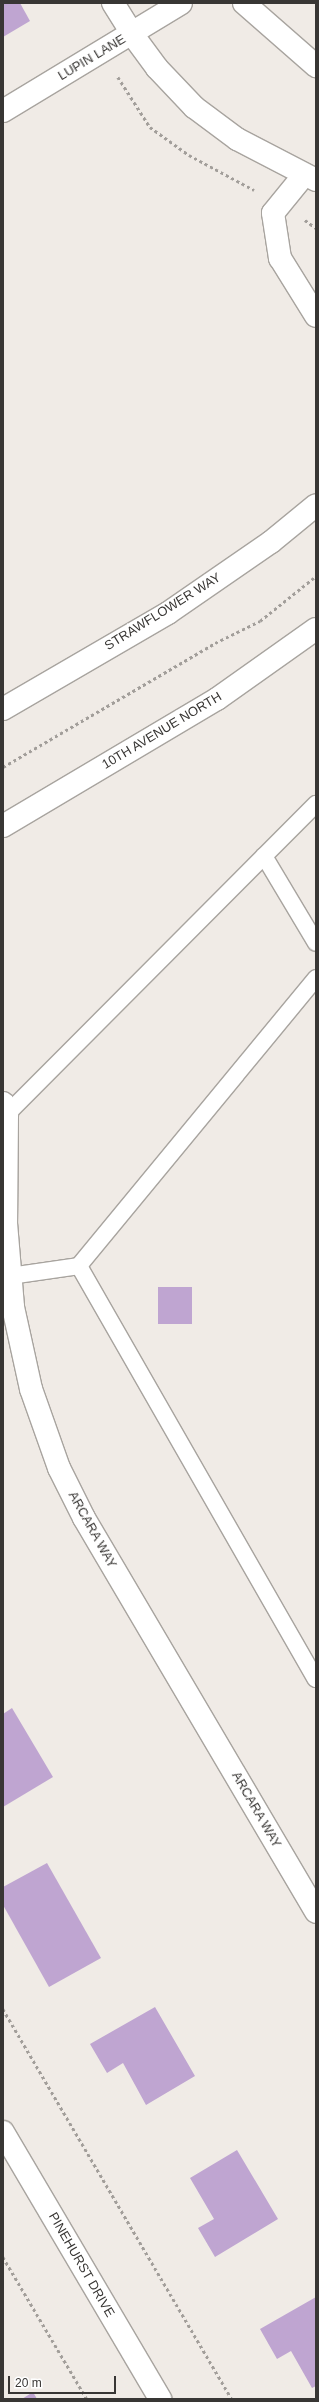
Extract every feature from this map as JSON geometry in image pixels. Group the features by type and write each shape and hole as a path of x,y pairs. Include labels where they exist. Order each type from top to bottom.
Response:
{"street":[{"path":"113,3 132,34 157,68 194,107 237,139 310,177 273,213 280,258 316,316"},
{"name":"LUPIN LANE","path":"3,111 181,3"},
{"path":"244,3 316,66"},
{"name":"STRAWFLOWER WAY","path":"3,709 168,613 271,542 316,505"},
{"name":"10TH AVENUE NORTH","path":"3,826 217,699 316,629"},
{"name":"ARCARA WAY","path":"5,1108 6,1223 13,1307 31,1389 59,1468 84,1518 316,1912"},
{"name":"PINEHURST DRIVE","path":"3,2132 160,2399"}],"lane":[{"path":"5,1108 316,804"},
{"path":"264,856 316,943"},
{"path":"10,1276 79,1266 316,978"},
{"path":"79,1266 316,1679"}],"path":[{"path":"3,767 215,642 260,621 316,576"},
{"path":"3,2009 232,2399"},
{"path":"3,2257 86,2399"}],"building":[{"path":"3,3 20,3 30,21 3,37"},
{"path":"158,1287 192,1287 192,1324 158,1324"},
{"path":"12,1708 53,1777 3,1807 3,1714"},
{"path":"47,1863 101,1958 49,1987 3,1905 3,1887"},
{"path":"155,2007 195,2076 146,2105 123,2063 107,2073 90,2044"},
{"path":"237,2150 278,2219 215,2257 198,2228 214,2219 190,2178"},
{"path":"316,2297 316,2386 312,2388 291,2351 277,2359 260,2329"},
{"path":"33,2392 37,2399 22,2399"}]}
